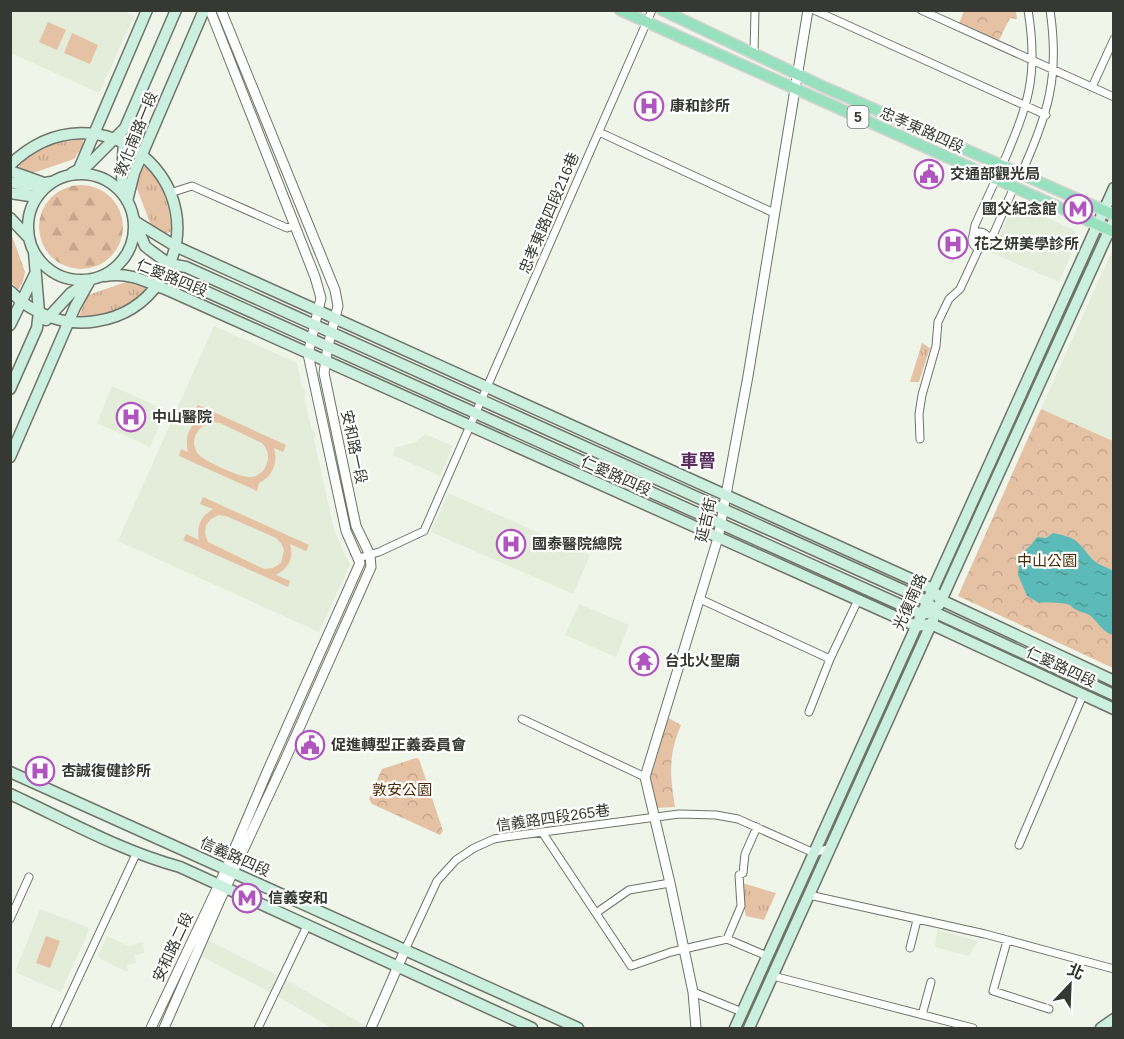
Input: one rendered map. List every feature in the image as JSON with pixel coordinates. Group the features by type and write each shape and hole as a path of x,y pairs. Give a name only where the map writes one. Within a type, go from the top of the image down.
{"main road":[{"path":"79,169 147,10"},
{"name":"敦化南路一段","path":"67,176 88,165 119,140 176,10"},
{"name":"敦化南路一段","path":"127,201 134,173 204,10"},
{"name":"忠孝東路四段","path":"620,10 1097,225 1112,228"},
{"name":"忠孝東路四段","path":"662,10 799,73 824,87 1108,213"},
{"path":"10,165 30,147 44,140 74,133 94,133 119,140 142,154 158,171 170,194 176,219 175,246 170,264 157,286 143,300 118,315 94,322 69,322 44,315 10,291"},
{"name":"敦化南路一段","path":"119,140 122,179 127,201"},
{"path":"10,171 46,186"},
{"path":"10,193 30,196 67,176 81,174 101,178 119,190 127,201 135,221 134,238 127,255 114,269 71,293 44,315 10,389"},
{"path":"10,182 26,186 46,186"},
{"path":"44,315 35,274 34,252 29,238 29,215 46,186"},
{"name":"光復南路","path":"735,1029 1097,225 1108,213 1113,188"},
{"path":"10,218 29,238"},
{"name":"仁愛路四段","path":"135,221 175,246 727,494 932,589 941,600 1113,681"},
{"name":"仁愛路四段","path":"135,221 146,246 170,264 186,267 927,601 936,612 1113,695"},
{"name":"光復南路","path":"749,1029 941,600 1112,228"},
{"path":"34,252 47,268 64,278 96,279"},
{"name":"仁愛路四段","path":"170,264 177,278 921,614"},
{"path":"10,325 35,274"},
{"name":"仁愛路四段","path":"96,279 120,274 157,286 916,626"},
{"path":"10,457 80,296 96,279"},
{"path":"921,614 936,612"},
{"path":"916,626 931,624"},
{"name":"仁愛路四段","path":"931,624 1113,708"},
{"name":"信義路四段","path":"10,772 226,879 307,926 532,1029"},
{"name":"信義路四段","path":"10,794 137,852 180,867 226,879 405,950 578,1029"},
{"path":"1101,1029 1113,1019"}],"street":[{"name":"安和路一段","path":"210,10 315,277 321,298 308,354 346,531 359,558"},
{"name":"安和路一段","path":"221,10 335,290 338,306 327,346 326,387 356,526 370,555"},
{"name":"忠孝東路四段216巷","path":"359,558 424,531 652,10"},
{"path":"754,53 755,10"},
{"name":"延吉街","path":"645,777 721,524 748,376 808,10"},
{"path":"814,10 1046,115"},
{"path":"921,10 1113,97"},
{"path":"1002,166 1026,106 1033,61 1028,10"},
{"path":"1021,174 1046,115 1054,70 1054,34 1050,10"},
{"path":"1092,87 1113,39"},
{"path":"599,132 774,213"},
{"path":"979,248 973,244 975,225 996,179"},
{"path":"170,194 192,186 287,228 294,226"},
{"path":"920,439 922,395 936,346 938,322 949,299 960,289 979,248 984,246 994,233 1014,188"},
{"path":"973,236 983,233 987,237 987,242"},
{"path":"226,879 370,570 370,555"},
{"path":"226,879 360,563 359,558"},
{"path":"699,599 830,659"},
{"path":"809,712 830,659 858,600"},
{"path":"1019,845 1083,694"},
{"path":"522,720 645,777 693,992 696,1029"},
{"name":"信義路四段265巷","path":"405,950 433,887 456,860 494,839 680,814 716,815 738,819 814,853"},
{"path":"727,939 741,906 739,875 743,873 745,854 757,827"},
{"path":"542,832 631,966 682,949 727,939 767,956"},
{"path":"814,853 830,848"},
{"path":"56,1029 137,852"},
{"path":"10,919 28,877"},
{"name":"安和路二段","path":"151,1029 226,879"},
{"name":"安和路二段","path":"164,1029 226,879"},
{"path":"596,913 630,890 670,883"},
{"path":"809,895 1007,941 1113,969"},
{"path":"910,948 917,920"},
{"path":"258,1029 307,926"},
{"path":"1007,941 993,991 1049,1009"},
{"path":"371,1029 405,950"},
{"path":"773,976 974,1029"},
{"path":"922,1015 931,982"},
{"path":"693,992 742,1012"}],"shaded area":[{"path":"122,10 134,16 99,93 11,53 11,11"},
{"path":"1014,203 1074,230 1078,239 1059,282 992,253"},
{"path":"1113,253 1113,441 1041,409 1110,255"},
{"path":"214,326 297,363 302,388 306,390 304,397 312,431 316,433 314,439 334,530 350,565 319,632 118,541"},
{"name":"中山醫院","path":"112,386 166,410 150,447 97,423"},
{"path":"425,434 453,446 440,476 393,455 395,448 416,442"},
{"name":"國泰醫院總院","path":"448,493 590,555 573,594 431,532"},
{"path":"579,604 629,625 616,657 565,635"},
{"path":"40,909 90,928 61,992 15,972"},
{"path":"937,930 978,941 969,956 935,947"},
{"path":"107,936 128,946 143,942 144,953 135,955 136,963 127,965 128,972 100,959 98,954"},
{"path":"208,940 290,982 366,1026 365,1028 332,1028 201,956"}],"green space":[{"path":"964,11 1016,11 1017,19 1010,18 997,44 958,26"},
{"path":"48,22 66,30 57,50 39,42"},
{"path":"72,33 98,45 90,64 64,53"},
{"path":"83,138 83,145 74,159 36,172 25,172 19,167 19,163 45,146"},
{"path":"146,165 157,180 167,204 171,231 165,235 152,228 136,186 140,172"},
{"path":"81,185 97,188 111,197 120,211 123,227 120,243 111,257 97,266 81,269 65,266 51,257 42,243 39,227 42,211 51,197 65,188"},
{"path":"10,230 25,272 18,290 11,282"},
{"path":"126,282 145,288 145,290 131,302 114,311 96,316 79,316 88,295"},
{"path":"922,343 930,348 919,382 910,382"},
{"path":"198,405 286,445 283,452 274,448 275,464 268,477 259,483 257,491 179,456 181,449 188,452 189,431 204,416 195,412","holes":["213,422 220,423 262,443 267,450 268,457 263,471 257,475 245,477 215,465 198,454 194,444 196,434 203,426"]},
{"name":"中山公園","path":"1041,409 1113,441 1113,668 958,596"},
{"path":"203,497 309,545 306,551 290,544 289,562 276,575 290,581 288,587 183,540 186,534 199,540 200,522 213,509 200,504","holes":["219,515 276,538 284,550 281,563 273,568 264,569 208,542 205,534 206,525"]},
{"path":"665,716 681,725 674,746 671,766 675,807 657,808 647,777"},
{"name":"敦安公園","path":"419,759 443,831 440,835 372,804 369,799 382,769"},
{"path":"742,883 776,893 764,920 746,916 742,898"},
{"path":"46,936 60,941 50,968 36,963"}],"water":[{"path":"1053,533 1076,541 1094,561 1113,571 1113,635 1104,630 1090,615 1070,605 1039,603 1027,596 1018,575 1023,552 1037,537 1046,538"}],"place":[{"name":"康和診所","path":"649,106"},
{"name":"交通部觀光局","path":"929,174"},
{"name":"國父紀念館","path":"1078,209"},
{"name":"花之妍美學診所","path":"953,244"},
{"name":"中山醫院","path":"131,417"},
{"name":"國泰醫院總院","path":"511,544"},
{"name":"台北火聖廟","path":"644,661"},
{"name":"促進轉型正義委員會","path":"310,745"},
{"name":"杏誠復健診所","path":"40,771"},
{"name":"信義安和","path":"247,898"}],"district":[{"name":"車罾","path":"698,461"}]}
